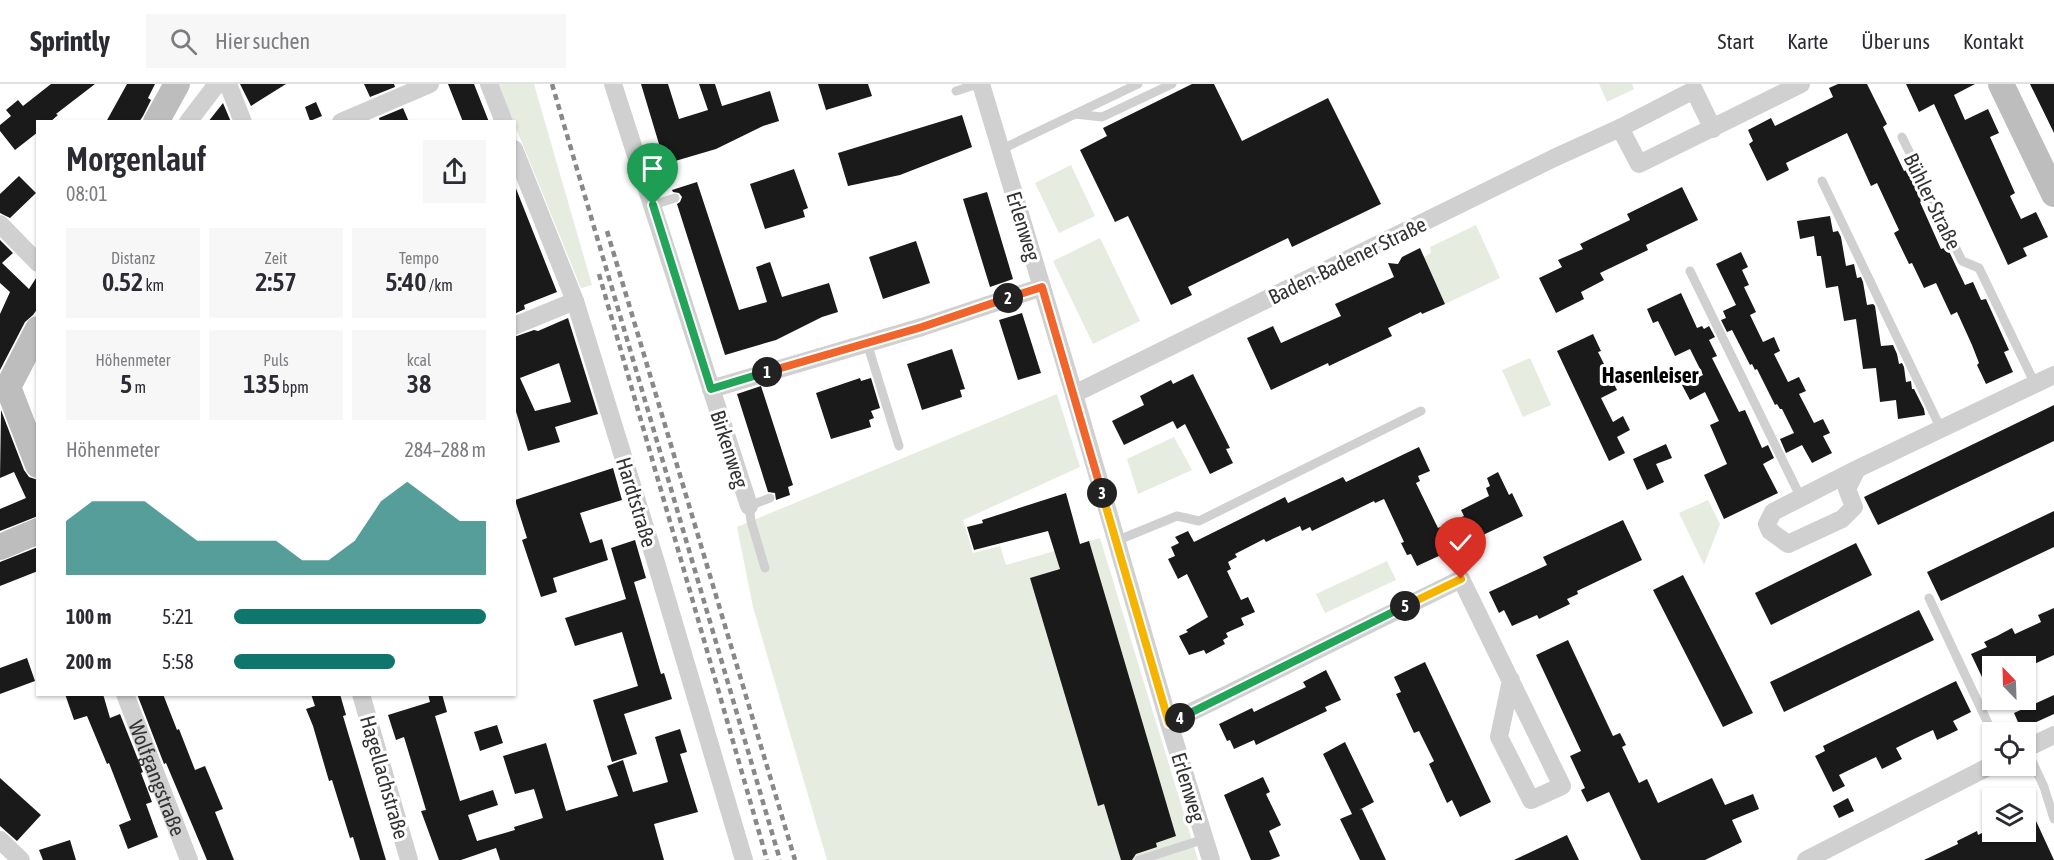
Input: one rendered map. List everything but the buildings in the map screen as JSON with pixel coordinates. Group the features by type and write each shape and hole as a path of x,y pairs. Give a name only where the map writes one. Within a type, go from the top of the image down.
{"street":[{"path":"157,120 177,84"},
{"path":"190,120 217,84"},
{"path":"228,84 242,120"},
{"path":"346,120 430,84"},
{"path":"489,84 503,120"},
{"name":"Birkenweg","path":"613,84 749,506"},
{"name":"Erlenweg","path":"980,84 1211,860"},
{"path":"1620,128 1639,164 1801,84"},
{"path":"2001,84 2050,177"},
{"name":"Baden-Badener Straße","path":"1074,394 1694,90 1713,129"},
{"name":"Hardtstraße","path":"516,160 520,181 575,301 657,566 744,860"},
{"path":"0,224 36,261"},
{"path":"711,389 943,320 1042,287"},
{"path":"516,325 575,301"},
{"path":"36,332 4,387 36,460"},
{"path":"1857,469 1847,489 1854,507 1842,519 1788,544 1770,531 1767,524 1773,512 1857,469 2054,375"},
{"path":"0,547 36,532"},
{"path":"1169,723 1461,579 1511,680 1562,786 1531,800 1499,737 1511,680"},
{"name":"Wolfgangstraße","path":"126,696 189,860"},
{"name":"Hagellachstraße","path":"362,696 409,860"},
{"path":"2036,744 2054,735"},
{"path":"1806,860 1982,770"},
{"path":"0,840 21,860"}],"lane":[{"path":"956,91 980,84"},
{"path":"1000,150 1138,84"},
{"path":"1075,114 1102,117 1172,84"},
{"name":"Bühler Straße","path":"1902,138 1962,261 1979,268 2035,384"},
{"path":"1822,181 1941,429"},
{"path":"653,205 675,198"},
{"path":"1690,271 1801,498"},
{"path":"867,343 899,446"},
{"path":"1116,542 1177,516 1199,521 1420,411"},
{"path":"765,568 751,521 749,506 770,498"},
{"path":"1929,598 1987,722"},
{"path":"2036,771 2054,819"},
{"path":"1139,860 1205,839"}],"shaded area":[{"path":"498,84 534,84 592,285 581,288 516,128 516,120 513,120"},
{"path":"1599,84 1632,84 1634,89 1607,102"},
{"path":"1071,165 1095,216 1059,233 1035,183"},
{"path":"1476,225 1500,278 1445,304 1424,257 1431,253 1430,247"},
{"path":"1100,238 1140,321 1093,344 1053,261"},
{"path":"1530,358 1551,405 1523,417 1502,370"},
{"path":"1057,394 1080,467 963,520 973,553 1000,546 1006,565 1100,538 1198,860 827,860 753,607 737,527"},
{"path":"1174,437 1192,470 1138,494 1127,459"},
{"path":"1708,500 1720,524 1704,565 1679,513"},
{"path":"1387,561 1396,580 1325,613 1316,594"}],"railway":[{"path":"552,84 780,860"},
{"path":"607,231 795,860"},
{"path":"599,274 767,860"}],"district":[{"name":"Hasenleiser","path":"1650,375"}],"route":[{"path":"653,205 711,389 922,327 1042,287 1169,723 1461,579"}]}
